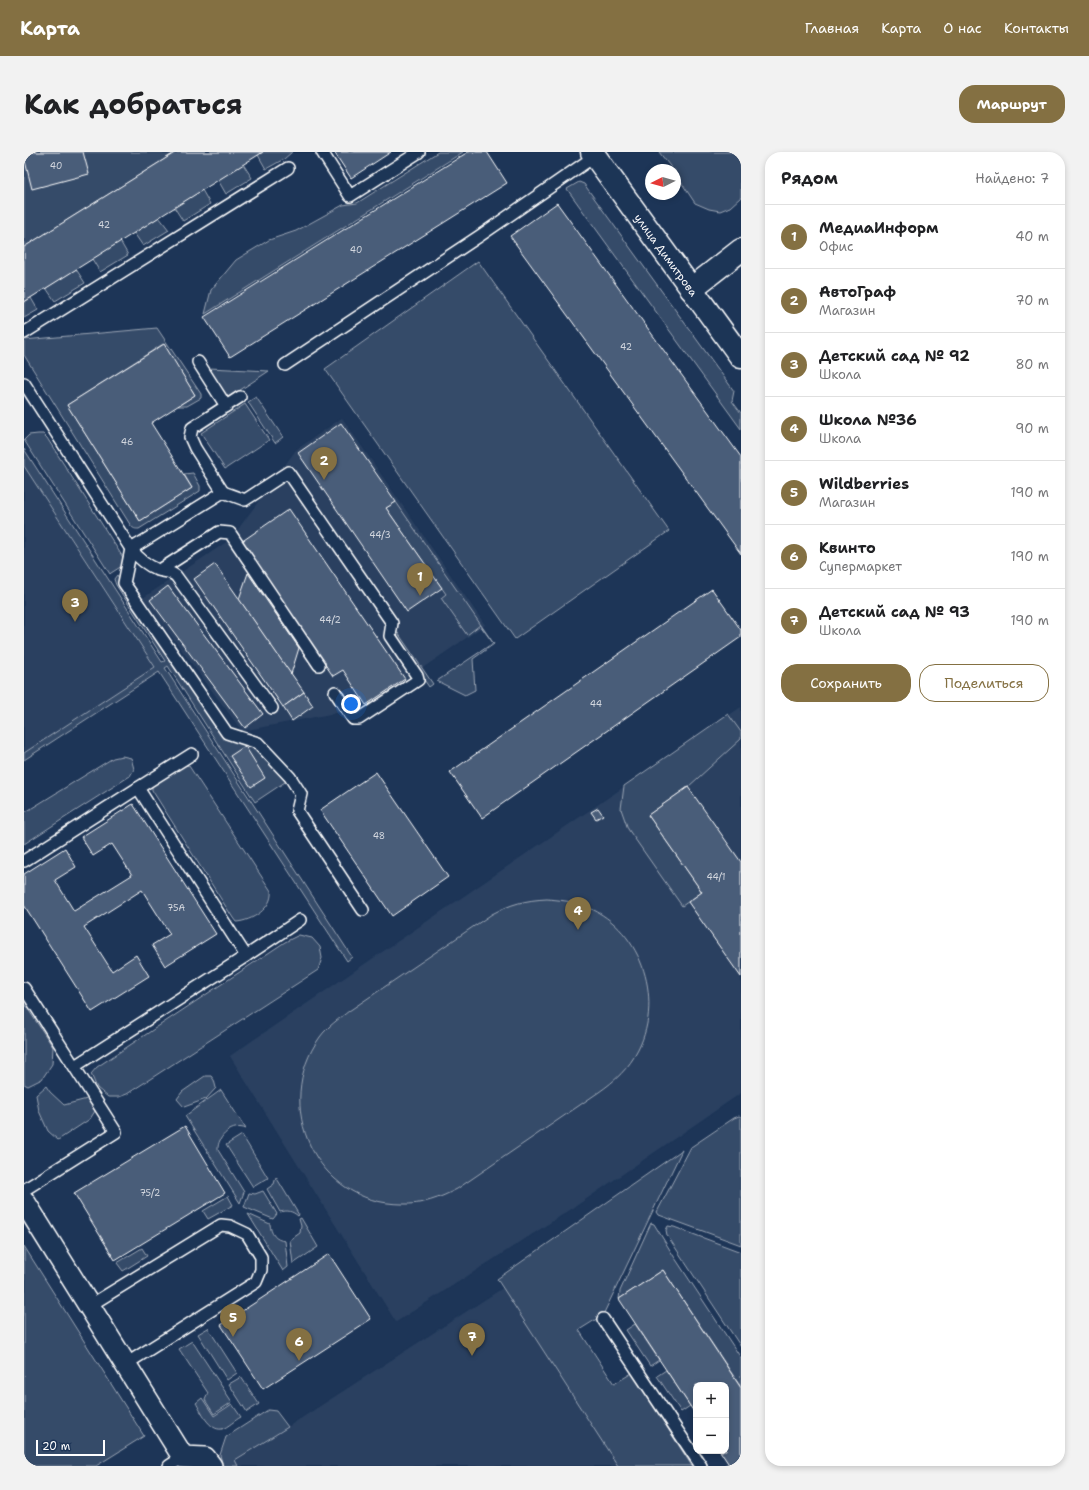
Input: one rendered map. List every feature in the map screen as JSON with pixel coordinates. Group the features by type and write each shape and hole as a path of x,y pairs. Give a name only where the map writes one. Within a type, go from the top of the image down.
{"street":[{"name":"улица Димитрова","path":"593,154 741,357"},
{"path":"691,289 741,250"},
{"path":"24,1201 126,1364 176,1462 205,1458 211,1466"}],"lane":[{"path":"322,152 350,196 419,152"},
{"path":"285,365 481,235 593,154"},
{"path":"24,333 288,168"},
{"path":"198,362 226,406"},
{"path":"24,384 140,561 160,570 170,572 176,576 272,708"},
{"path":"240,397 192,428 190,437 195,448 223,492 244,500 288,472 392,623 390,636 418,676 418,680 359,719 354,719 335,692"},
{"path":"223,492 131,549 124,583 227,733 258,743 290,777 301,794 297,811 364,910"},
{"path":"160,570 218,532 230,533 319,665"},
{"path":"24,861 192,754"},
{"path":"138,788 246,956"},
{"path":"75,1066 300,920"},
{"path":"24,988 116,1132 24,1190"},
{"path":"89,1306 221,1225 230,1226 247,1234 261,1257 261,1270 256,1282 126,1364"},
{"path":"603,1318 701,1466"}],"shaded area":[{"path":"24,152 176,152 24,247"},
{"path":"263,152 292,152 284,159 266,169 258,155"},
{"path":"438,152 463,152 205,314 211,290 236,260 269,240 296,231 343,205 357,203"},
{"path":"659,152 741,152 741,197 730,207 720,211 709,209 695,203 681,182 681,164 668,164"},
{"path":"243,164 252,178 226,194 218,180"},
{"path":"579,182 584,184 734,391 732,401 741,413 741,429 567,189"},
{"path":"202,190 210,204 183,221 174,207"},
{"path":"159,217 169,230 143,246 134,233"},
{"path":"120,241 128,255 100,272 92,259"},
{"path":"478,261 669,531 515,639 325,369"},
{"path":"76,269 85,283 55,301 46,288"},
{"path":"31,298 38,310 24,318 24,302"},
{"path":"157,328 201,394 201,398 187,406 178,406 195,395 163,344 67,405 140,521 192,488 184,474 193,473 200,486 200,491 139,529 136,529 131,526 24,355 24,340"},
{"path":"209,368 269,371 228,398"},
{"path":"256,397 283,437 275,443 248,402"},
{"path":"245,404 269,440 225,469 201,433"},
{"path":"342,418 485,625 366,707 242,731 143,598 231,539 296,450"},
{"path":"43,434 47,438 124,559 122,566 110,574 24,440 29,435"},
{"path":"24,449 162,662 165,661 116,585 114,579 117,575 225,735 257,746 287,779 285,782 255,802 168,666 165,668 352,957 347,961 159,672 24,760 24,753 155,667 24,466"},
{"path":"24,466 155,667 24,753"},
{"path":"396,502 494,644 473,659 475,690 465,695 437,681 493,643 480,625 467,635 441,598 446,594 386,508"},
{"path":"398,633 433,684 429,687 397,640 396,637"},
{"path":"741,707 741,1093 576,1206 396,1322 230,1056"},
{"path":"728,714 741,732 741,739 688,787 648,815 702,892 682,906 628,829 621,809 624,786"},
{"path":"122,756 131,758 134,769 130,776 24,844 24,813 113,758"},
{"path":"184,764 189,766 271,891 269,903 255,916 236,922 152,790 152,784"},
{"path":"547,899 582,905 602,915 619,929 632,946 642,965 647,986 649,1008 646,1029 638,1050 630,1063 616,1079 599,1092 457,1189 444,1195 424,1202 402,1204 372,1200 346,1187 325,1169 310,1146 302,1120 300,1092 306,1064 320,1037 330,1026 349,1011 492,914 518,903"},
{"path":"299,935 312,938 320,947 322,958 318,970 127,1094 119,1097 108,1097 97,1088 91,1074 97,1067 285,942"},
{"path":"24,1003 53,1047 52,1064 42,1079 28,1086 24,1084"},
{"path":"205,1076 211,1076 214,1080 216,1088 206,1099 184,1107 177,1099 182,1092"},
{"path":"46,1086 50,1092 64,1105 87,1099 95,1111 90,1119 58,1140 48,1131 39,1111 36,1095"},
{"path":"221,1090 246,1129 231,1129 223,1136 218,1145 218,1150 244,1192 240,1203 185,1116"},
{"path":"739,1116 741,1117 741,1245 659,1215 657,1212 691,1147"},
{"path":"242,1135 268,1178 253,1187 226,1145"},
{"path":"682,1150 603,1315 579,1330 614,1384 632,1373 692,1466 618,1466 497,1279"},
{"path":"276,1177 299,1215 298,1216 290,1211 280,1212 267,1189 274,1184"},
{"path":"263,1191 277,1214 273,1219 244,1207 249,1193 255,1194"},
{"path":"228,1196 233,1205 208,1219 203,1211"},
{"path":"248,1214 270,1224 271,1231 274,1236 285,1241 288,1267 283,1271"},
{"path":"301,1218 318,1247 293,1264 290,1240 300,1233 301,1226 299,1219"},
{"path":"651,1223 654,1224 741,1358 741,1387 663,1270 619,1299 620,1291"},
{"path":"668,1226 741,1252 741,1347 667,1235 666,1230"},
{"path":"24,1246 144,1436 96,1466 24,1466"},
{"path":"142,1248 147,1256 123,1271 117,1263"},
{"path":"503,1288 618,1466 238,1466 235,1461"},
{"path":"635,1324 659,1360 650,1366 626,1330"},
{"path":"208,1328 237,1373 227,1380 198,1334"},
{"path":"192,1341 232,1402 214,1414 205,1400 208,1393 179,1349"},
{"path":"666,1370 690,1406 681,1412 657,1376"},
{"path":"241,1377 259,1404 247,1412 229,1384"},
{"path":"202,1398 214,1416 232,1404 241,1417 227,1427 217,1429 209,1424 196,1403"},
{"path":"268,1410 276,1411 288,1427 235,1460 238,1466 223,1466 220,1455 226,1437"}],"building":[{"path":"24,152 83,152 89,174 32,189"},
{"path":"176,152 263,152 24,302 24,247"},
{"path":"334,152 391,152 351,178"},
{"path":"468,152 487,152 507,183 230,357 204,317"},
{"path":"557,203 741,457 741,554 510,236"},
{"path":"164,344 195,395 151,423 192,488 140,521 67,405"},
{"path":"341,423 396,502 386,508 442,588 407,612 298,453"},
{"path":"289,509 405,679 366,705 343,670 333,676 241,542"},
{"path":"215,564 304,692 283,707 194,579"},
{"path":"248,573 299,648 291,674 239,599"},
{"path":"168,586 263,714 245,728 150,600"},
{"path":"712,589 741,630 741,637 482,818 450,772"},
{"path":"304,692 313,706 292,721 283,707"},
{"path":"245,746 265,778 251,787 230,756"},
{"path":"376,772 448,877 392,916 320,810"},
{"path":"688,787 741,862 741,977 688,902 702,892 648,815"},
{"path":"133,804 216,934 165,966 152,945 170,934 142,890 84,927 112,971 136,955 149,976 92,1012 24,905 24,874 65,848 76,867 55,880 74,911 132,875 112,844 93,856 81,837"},
{"path":"598,808 603,815 596,819 591,812"},
{"path":"185,1126 225,1193 115,1260 74,1193"},
{"path":"329,1254 371,1319 263,1389 221,1325"},
{"path":"663,1270 741,1388 741,1466 730,1466 722,1454 729,1454 729,1382 693,1382 693,1410 619,1299"}],"place":[{"name":"АвтоГраф","path":"324,480"},
{"name":"МедиаИнформ","path":"420,596"},
{"name":"Детский сад № 92","path":"75,622"},
{"name":"Школа №36","path":"578,930"},
{"name":"Wildberries","path":"233,1337"},
{"name":"Детский сад № 93","path":"472,1356"},
{"name":"Квинто","path":"299,1361"}]}
